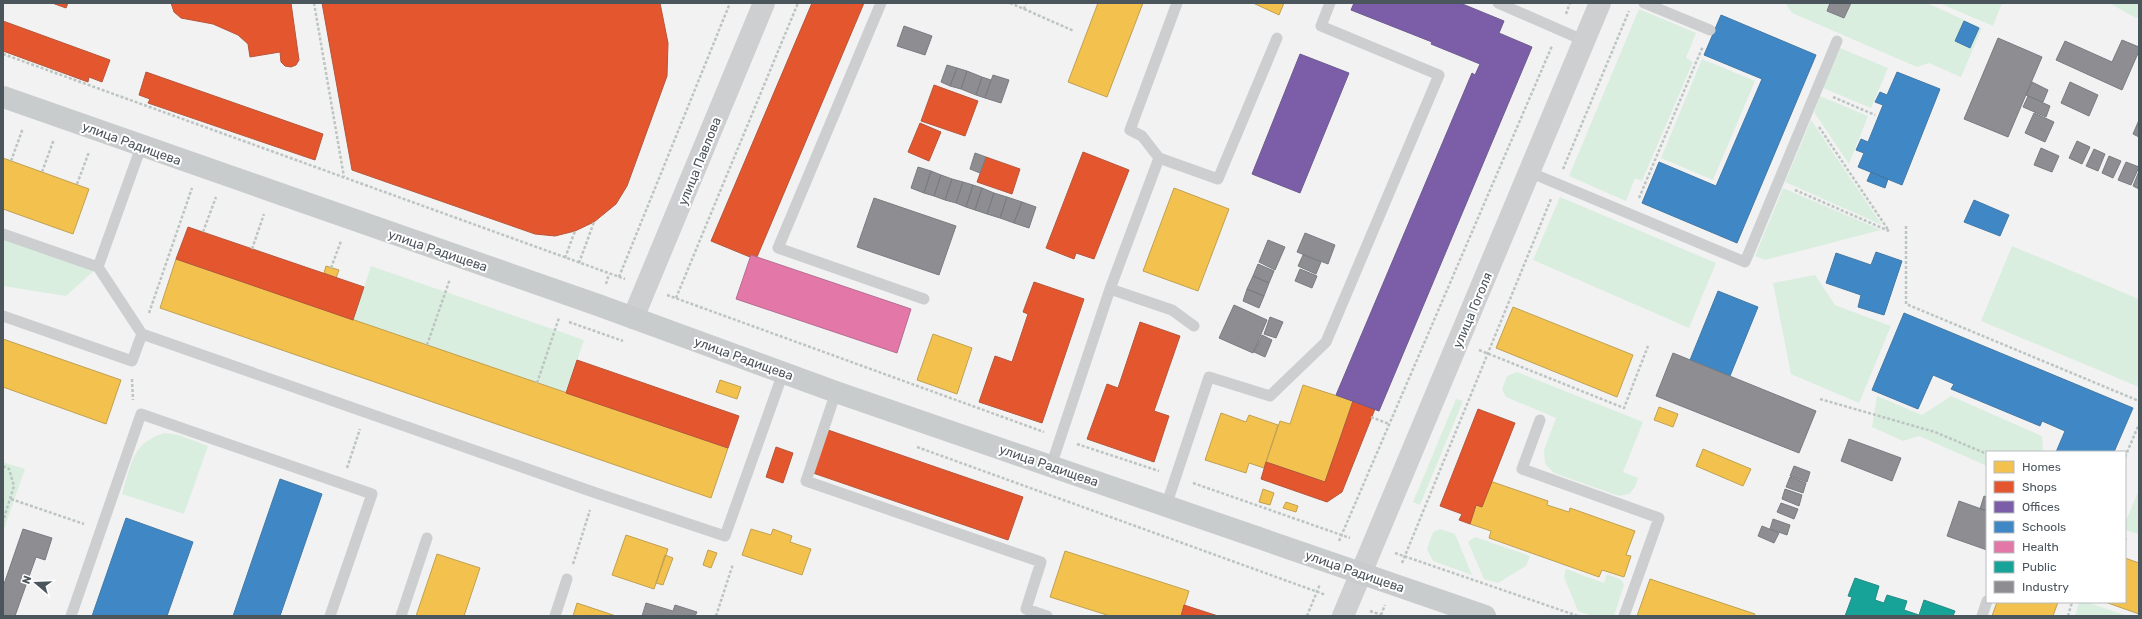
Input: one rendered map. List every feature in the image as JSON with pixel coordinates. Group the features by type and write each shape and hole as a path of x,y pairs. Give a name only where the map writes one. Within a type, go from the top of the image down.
{"main road":[{"name":"улица Радищева","path":"3,97 141,147 633,318 836,392 1485,616"}],"street":[{"name":"улица Павлова","path":"633,318 764,3"},
{"name":"улица Гоголя","path":"1346,610 1360,573 1600,3"}],"lane":[{"path":"880,3 778,248 924,299"},
{"path":"1176,3 1130,130 1142,136 1159,158 1218,179 1277,38"},
{"path":"1166,506 1209,377 1270,396 1326,342 1439,76 1320,26 1330,3"},
{"path":"1498,3 1585,41"},
{"path":"1644,3 1710,30"},
{"path":"1529,172 1745,262 1837,41"},
{"path":"98,267 141,147"},
{"path":"1051,466 1110,289 1159,158"},
{"path":"3,234 98,267 142,334 596,493 725,536 783,373"},
{"path":"1110,289 1172,310 1194,326"},
{"path":"3,316 132,361 142,334"},
{"path":"836,392 806,481 1041,562 1026,609 1047,616"},
{"path":"71,616 141,414 372,494 330,616"},
{"path":"1540,420 1522,469 1659,518 1624,616"},
{"path":"400,616 427,538"},
{"path":"555,616 567,580"},
{"path":"1982,616 1986,603"}],"path":[{"path":"314,3 344,178"},
{"path":"619,277 730,3"},
{"path":"676,298 798,3"},
{"path":"1010,3 1074,31"},
{"path":"1024,9 1026,3"},
{"path":"1307,616 1570,3"},
{"path":"910,444 1317,592 1346,610 1382,616 1393,585 1557,184 1630,10"},
{"path":"1632,215 1710,30"},
{"path":"3,54 1060,438 1578,616"},
{"path":"1816,90 1875,115"},
{"path":"1778,182 1889,231 1808,110"},
{"path":"16,126 29,130"},
{"path":"11,161 23,128"},
{"path":"47,137 61,141"},
{"path":"42,172 54,139"},
{"path":"82,149 96,154"},
{"path":"78,184 89,152"},
{"path":"185,186 198,190"},
{"path":"142,334 192,188"},
{"path":"210,195 222,199"},
{"path":"203,232 216,197"},
{"path":"257,211 270,216"},
{"path":"252,249 264,214"},
{"path":"579,263 594,222"},
{"path":"1906,226 1906,304 2139,401"},
{"path":"565,258 575,232"},
{"path":"334,238 348,243"},
{"path":"331,268 341,241"},
{"path":"442,276 457,282"},
{"path":"427,345 450,279"},
{"path":"552,315 626,342"},
{"path":"537,383 559,318"},
{"path":"1458,343 1624,408 1648,346"},
{"path":"1820,399 1935,432 1986,454"},
{"path":"351,458 366,412"},
{"path":"1371,417 1389,424"},
{"path":"2126,455 2139,424"},
{"path":"3,466 9,469 13,478 14,486 3,521"},
{"path":"576,554 596,493"},
{"path":"11,499 100,529"},
{"path":"716,616 733,564"},
{"path":"2068,616 2072,603"}],"green space":[{"path":"1785,3 1927,3 1982,28 1961,77 1929,63 1917,67 1792,13"},
{"path":"1939,3 2002,3 1993,26"},
{"path":"2109,3 2139,3 2139,17 2136,18"},
{"path":"1639,9 1696,33 1686,58 1693,62 1642,181 1635,178 1626,201 1569,176"},
{"path":"1840,48 1888,68 1871,108 1823,88"},
{"path":"1702,59 1755,81 1713,180 1661,158"},
{"path":"1820,96 1868,116 1849,164 1814,112"},
{"path":"1811,120 1882,225 1785,182"},
{"path":"1783,188 1881,230 1765,260 1755,256"},
{"path":"1560,197 1716,263 1689,328 1533,260"},
{"path":"3,234 98,267 66,296 3,286"},
{"path":"2012,246 2139,299 2139,387 1981,321"},
{"path":"371,266 584,340 566,393 353,320"},
{"path":"1815,275 1835,305 1891,326 1859,403 1791,374 1773,283"},
{"path":"1517,372 1643,422 1623,472 1638,478 1635,487 1629,494 1619,496 1554,473 1545,464 1544,450 1556,418 1506,397 1502,389 1507,376"},
{"path":"1877,396 1922,415 1951,396 2042,436 2043,451 1986,451 1986,466 1919,436 1903,441 1872,427"},
{"path":"1456,399 1463,401 1420,505 1413,502"},
{"path":"165,433 179,435 208,446 184,514 122,494 134,456 146,442"},
{"path":"3,462 25,469 3,532"},
{"path":"2139,490 2139,534 2126,530 2126,521"},
{"path":"1440,529 1455,534 1472,575 1433,561 1427,549 1433,532"},
{"path":"1475,537 1530,556 1526,566 1498,583 1484,579 1468,542"},
{"path":"1566,569 1604,583 1607,574 1622,580 1624,585 1614,616 1592,616 1578,611 1564,577"},
{"path":"2079,603 2089,603 2128,616 2075,616"}],"building: Homes":[{"path":"1098,3 1143,3 1107,97 1068,82"},
{"path":"1253,3 1284,3 1279,15"},
{"path":"3,158 89,189 73,234 3,209"},
{"path":"1174,188 1229,209 1198,291 1143,271"},
{"path":"176,259 728,448 711,498 160,308"},
{"path":"326,266 339,270 336,278 324,273"},
{"path":"1513,307 1633,355 1617,397 1496,348"},
{"path":"933,334 972,348 957,394 917,380"},
{"path":"3,339 121,380 106,424 3,387"},
{"path":"720,380 741,387 737,399 716,392"},
{"path":"1303,385 1353,401 1325,482 1266,462 1280,421 1290,424"},
{"path":"1659,407 1678,414 1673,427 1654,420"},
{"path":"1221,413 1246,422 1249,415 1278,425 1264,468 1249,463 1246,473 1205,460"},
{"path":"1703,449 1751,469 1743,486 1696,466"},
{"path":"1490,481 1548,501 1547,505 1569,512 1570,508 1635,531 1626,555 1631,556 1624,577 1602,570 1599,577 1489,538 1491,531 1470,524 1476,505 1482,507"},
{"path":"1263,489 1274,493 1270,505 1259,502"},
{"path":"1286,502 1298,506 1296,512 1283,508"},
{"path":"751,529 771,535 773,529 792,536 790,542 811,549 802,575 742,555"},
{"path":"626,535 668,549 654,589 612,575"},
{"path":"708,550 717,553 711,568 703,565"},
{"path":"1065,551 1189,591 1181,616 1110,616 1050,597"},
{"path":"437,554 480,568 464,616 416,616"},
{"path":"665,555 673,558 663,585 656,583"},
{"path":"2126,558 2139,563 2139,614 2108,603 2126,603"},
{"path":"1650,579 1755,614 1754,616 1637,616"},
{"path":"577,603 616,616 573,616"},
{"path":"1997,603 2058,603 2053,616 1992,616"}],"building: Shops":[{"path":"52,3 68,3 66,8"},
{"path":"171,3 291,3 299,60 296,65 291,67 285,66 281,62 280,52 250,57 248,44 238,35 213,24 181,18 174,12"},
{"path":"322,3 660,3 668,43 667,76 627,186 616,204 594,222 575,231 555,236 535,234 352,170"},
{"path":"812,3 864,3 757,257 751,255 750,257 711,241"},
{"path":"3,21 110,60 102,82 89,77 88,82 3,51"},
{"path":"146,72 323,134 315,160 148,103 150,99 139,95"},
{"path":"934,85 978,101 965,136 921,121"},
{"path":"920,123 941,132 929,161 908,152"},
{"path":"1083,152 1129,170 1094,259 1076,253 1074,259 1046,248"},
{"path":"986,157 1020,169 1012,194 977,182"},
{"path":"188,227 364,287 353,320 176,259"},
{"path":"1034,282 1084,299 1042,423 979,402 995,356 1012,362 1028,314 1023,312"},
{"path":"1140,322 1180,336 1154,411 1169,416 1154,462 1087,439 1107,384 1118,388"},
{"path":"577,360 739,416 728,448 566,393"},
{"path":"1353,401 1375,409 1342,492 1327,502 1261,479 1266,462 1325,482"},
{"path":"1478,409 1515,423 1482,507 1476,505 1470,524 1459,520 1462,514 1440,506"},
{"path":"828,430 1023,497 1008,540 813,473"},
{"path":"776,447 793,453 783,483 766,477"},
{"path":"1184,605 1218,616 1181,616"}],"building: Offices":[{"path":"1354,3 1460,3 1504,21 1499,33 1532,47 1379,411 1336,395 1472,73 1475,75 1480,64 1431,44 1432,42 1351,10"},
{"path":"1300,54 1349,73 1300,193 1252,174"}],"building: Schools":[{"path":"1721,15 1816,55 1737,243 1642,203 1659,162 1716,186 1762,79 1704,55"},
{"path":"1964,21 1979,28 1970,48 1955,41"},
{"path":"1897,72 1940,89 1902,185 1858,167 1864,153 1856,150 1861,139 1868,142 1883,105 1875,102 1880,92 1887,95"},
{"path":"1871,172 1888,179 1885,188 1867,181"},
{"path":"1974,200 2009,215 2000,236 1964,222"},
{"path":"1876,252 1902,261 1884,315 1858,307 1861,295 1826,283 1836,253 1871,265"},
{"path":"1718,291 1758,307 1730,376 1690,360"},
{"path":"1904,313 2133,408 2114,451 2056,451 2065,431 2042,421 2040,426 1951,389 1954,384 1933,375 1918,409 1872,390"},
{"path":"280,479 322,494 280,616 233,616"},
{"path":"126,518 193,542 167,616 92,616"}],"building: Health":[{"path":"751,255 911,309 897,353 736,299"}],"building: Public":[{"path":"1855,578 1879,586 1875,600 1884,603 1887,595 1907,601 1904,610 1919,615 1924,600 1955,611 1953,616 1845,616 1852,597 1848,596"}],"building: Industry":[{"path":"1830,3 1851,3 1844,18 1827,11"},
{"path":"904,26 932,36 925,55 897,46"},
{"path":"1998,38 2042,57 2008,137 1964,119"},
{"path":"2122,40 2139,47 2139,51 2122,90 2056,60 2065,41 2112,62"},
{"path":"947,65 957,68 950,86 941,82"},
{"path":"957,68 967,71 961,89 950,86"},
{"path":"967,71 982,77 976,95 961,89"},
{"path":"993,75 1009,80 1001,103 985,98"},
{"path":"982,77 991,80 985,98 976,95"},
{"path":"2032,82 2048,90 2043,102 2026,95"},
{"path":"2070,82 2098,95 2089,116 2061,103"},
{"path":"2028,96 2050,106 2046,117 2023,107"},
{"path":"2034,113 2054,122 2045,142 2025,133"},
{"path":"2139,120 2139,137 2133,134"},
{"path":"2077,141 2090,147 2082,164 2069,158"},
{"path":"2041,148 2059,156 2052,172 2034,165"},
{"path":"2094,149 2105,154 2098,171 2086,166"},
{"path":"975,153 986,157 980,173 970,169"},
{"path":"2109,156 2121,161 2113,178 2102,173"},
{"path":"2126,162 2139,167 2131,185 2118,180"},
{"path":"918,167 931,171 924,193 911,188"},
{"path":"931,171 941,175 934,196 924,193"},
{"path":"2139,171 2139,189 2133,186"},
{"path":"941,175 952,179 945,200 934,196"},
{"path":"952,179 963,182 956,203 945,200"},
{"path":"963,182 973,185 966,207 956,203"},
{"path":"973,185 982,188 975,210 966,207"},
{"path":"982,188 994,193 987,214 975,210"},
{"path":"994,193 1007,197 1000,218 987,214"},
{"path":"1007,197 1022,202 1014,223 1000,218"},
{"path":"874,198 956,226 939,275 857,247"},
{"path":"1022,202 1036,207 1029,228 1014,223"},
{"path":"1305,233 1335,245 1328,264 1297,252"},
{"path":"1268,240 1285,247 1275,270 1259,262"},
{"path":"1303,255 1321,262 1316,274 1298,266"},
{"path":"1258,264 1274,271 1269,283 1253,276"},
{"path":"1300,269 1317,276 1312,288 1295,281"},
{"path":"1253,276 1269,283 1264,296 1247,289"},
{"path":"1247,289 1264,296 1259,308 1243,301"},
{"path":"1234,305 1267,320 1253,353 1219,338"},
{"path":"1270,317 1283,322 1276,338 1264,334"},
{"path":"1262,335 1272,340 1265,357 1254,352"},
{"path":"1673,353 1816,411 1799,453 1656,396"},
{"path":"1849,439 1901,458 1892,481 1841,461"},
{"path":"1794,466 1810,472 1807,482 1790,476"},
{"path":"1790,477 1806,483 1803,493 1786,487"},
{"path":"1785,489 1802,495 1799,506 1782,499"},
{"path":"1984,496 1986,497 1986,511 1980,509"},
{"path":"1959,501 1986,511 1986,550 1947,536"},
{"path":"1781,503 1798,509 1794,519 1777,512"},
{"path":"1773,519 1790,525 1787,535 1770,529"},
{"path":"1762,526 1779,533 1774,543 1758,536"},
{"path":"23,529 52,538 45,560 36,557 15,616 3,616 3,587"},
{"path":"646,603 673,611 675,605 697,612 695,616 642,616"}]}
